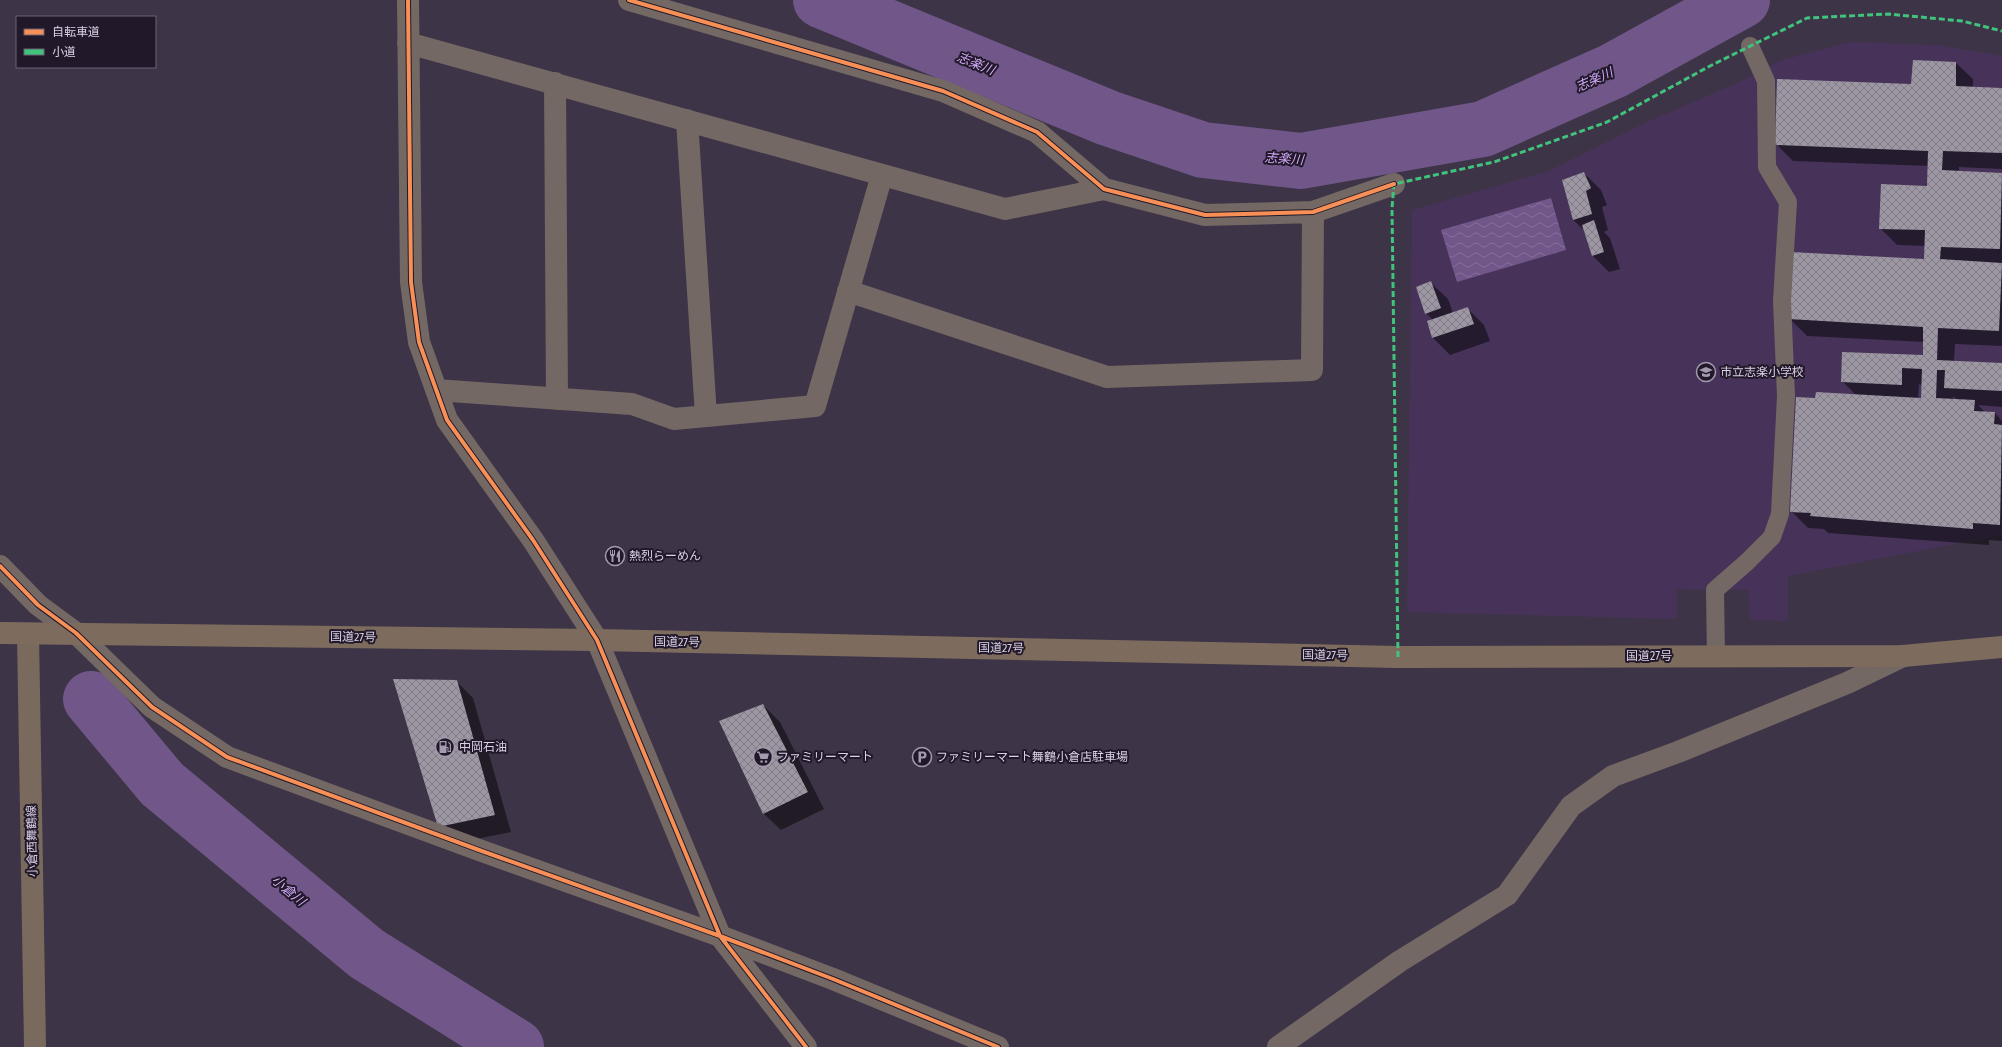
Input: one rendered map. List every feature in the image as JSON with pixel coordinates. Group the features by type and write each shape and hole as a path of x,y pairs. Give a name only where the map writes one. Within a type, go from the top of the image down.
{"highway":[{"name":"国道27号","path":"0,633 597,640 1391,657 1902,656 2002,647"}],"main road":[{"name":"小倉西舞鶴線","path":"28,634 35,1047"}],"street":[{"path":"408,0 411,282 419,342 447,420 533,540 597,640 720,936 806,1047"},
{"path":"629,0 943,91 1036,132 1104,189 1205,215 1313,212 1394,184"},
{"path":"408,43 1005,209 1104,189"},
{"path":"555,83 557,399"},
{"path":"687,120 706,416"},
{"path":"436,390 632,404 674,419 815,406 882,175"},
{"path":"848,291 1107,377 1312,370 1313,212"},
{"path":"0,566 38,605 76,633 152,707 227,757 479,850 720,936 833,979 998,1047"},
{"path":"1278,1047 1400,961 1507,895 1571,806 1613,776 1678,752 1846,683 1902,656"}],"lane":[{"path":"1716,656 1715,590 1747,562 1772,537 1780,514 1786,396 1782,301 1788,202 1767,167 1766,81 1750,46"}],"shaded area":[{"name":"市立志楽小学校","path":"1850,42 1936,45 2002,56 2002,535 1788,576 1788,621 1750,620 1748,590 1677,589 1677,619 1407,612 1412,210 1549,171 1647,122 1737,83 1782,60"}],"water":[{"path":"1551,198 1566,250 1457,282 1441,230"}],"building":[{"path":"1913,60 1956,62 1956,86 2002,88 2002,153 1943,151 1942,170 2002,173 2000,249 1941,247 1940,259 2002,263 1999,331 1938,328 1937,360 2002,363 2002,391 1944,388 1945,370 1937,370 1936,398 1975,400 1974,411 1995,412 1994,424 2002,425 2000,525 1973,523 1973,529 1810,516 1811,513 1790,512 1796,397 1815,398 1816,392 1921,398 1922,369 1902,368 1902,385 1841,382 1842,352 1923,355 1923,327 1789,319 1791,252 1924,259 1925,230 1879,229 1881,184 1927,186 1928,151 1775,145 1777,79 1911,84"},
{"path":"1584,172 1591,188 1586,191 1592,214 1573,220 1562,180"},
{"path":"1594,220 1604,252 1592,256 1582,225"},
{"path":"1431,281 1441,308 1425,314 1416,287"},
{"path":"1468,307 1474,324 1432,338 1427,321"},
{"name":"中岡石油","path":"393,679 457,680 495,815 438,827"},
{"name":"ファミリーマート","path":"763,704 808,792 763,814 719,721"}],"waterway":[{"name":"志楽川","path":"821,0 1108,118 1203,150 1301,161 1483,129 1613,71 1742,0"},
{"name":"小倉川","path":"91,699 162,784 367,954 516,1047"}],"marked path":[{"path":"1398,657 1392,208 1394,184 1494,162 1607,122 1710,66 1807,18 1888,14 1962,21 2002,31"}],"cycle path":[{"path":"408,0 411,282 419,342 447,420 533,540 597,640 720,936 806,1047"},
{"path":"629,0 943,91 1037,132 1104,189 1205,215 1313,212 1394,184"},
{"path":"0,566 38,605 76,633 152,707 227,757 479,850 720,936 833,979 998,1047"}],"place":[{"name":"市立志楽小学校","path":"1706,372"},
{"name":"熱烈らーめん","path":"615,556"},
{"name":"中岡石油","path":"445,747"},
{"name":"ファミリーマート","path":"763,757"},
{"name":"ファミリーマート舞鶴小倉店駐車場","path":"922,757"}]}
